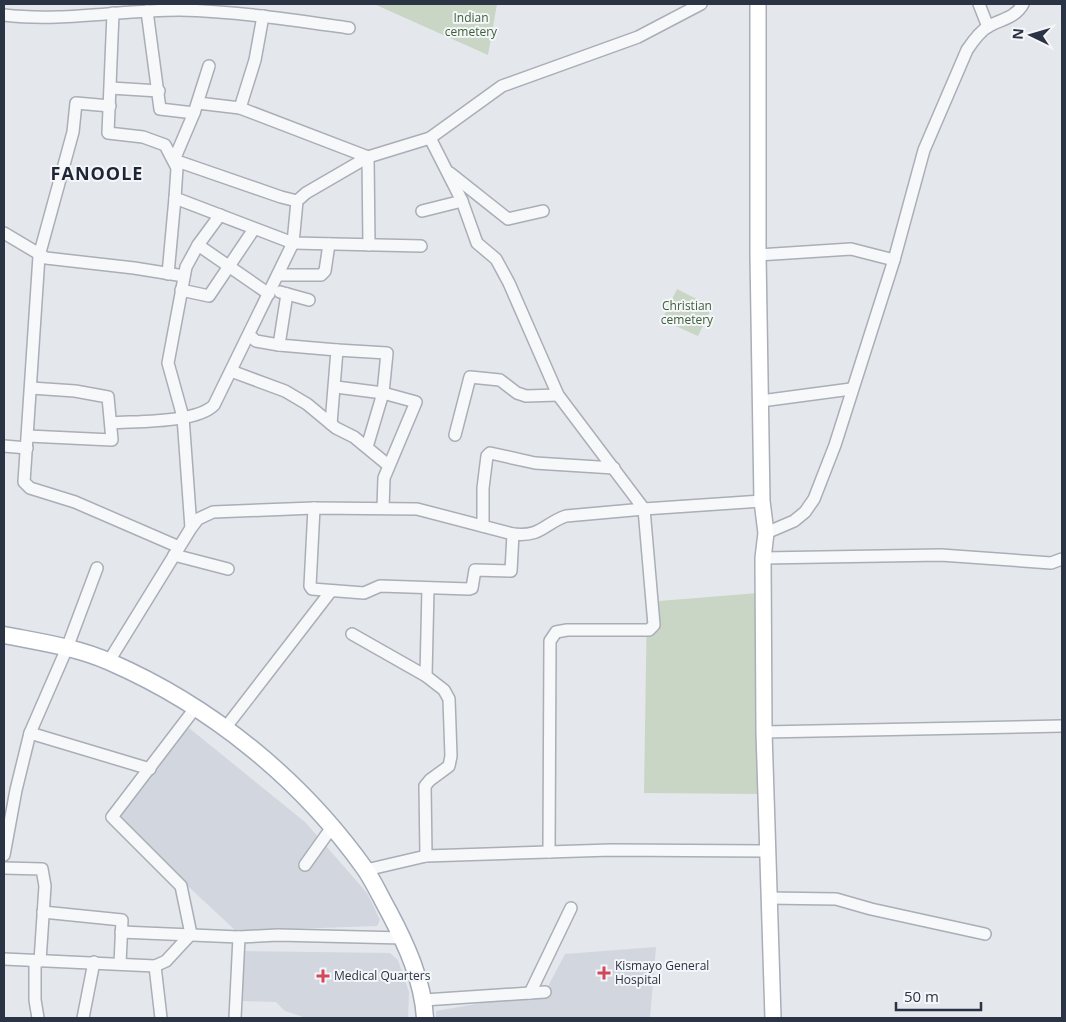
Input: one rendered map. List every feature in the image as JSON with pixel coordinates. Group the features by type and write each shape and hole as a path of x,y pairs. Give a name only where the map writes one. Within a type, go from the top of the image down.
{"main road":[{"path":"4,635 67,648 109,661 196,707 226,727 280,773 332,827 366,870 403,938 424,1000 425,1018"}],"street":[{"path":"111,423 182,417 209,410 231,371 293,243 297,201 306,192 368,157 430,138 502,86 638,37 701,4"},
{"path":"758,4 758,255 762,501 766,533 763,558 764,732 773,1018"},
{"path":"979,4 988,27"},
{"path":"766,533 794,521 805,512 814,499 835,445 851,389 894,260 924,150 967,50 974,39 988,27 1017,13 1023,4"},
{"path":"147,11 160,109 240,108 368,157"},
{"path":"4,15 27,18 147,11 220,12 350,28"},
{"path":"113,14 108,133 159,141 164,145 177,168 168,274"},
{"path":"240,108 255,60 263,16"},
{"path":"174,160 196,108 209,66"},
{"path":"111,88 159,91"},
{"path":"110,106 76,103 70,142 39,256 24,482 30,488 75,502 177,551 228,569"},
{"path":"430,138 462,202 477,243 496,259 509,283 558,395 644,509 654,625 649,630 567,630 556,632 550,641 550,852"},
{"path":"368,157 369,245"},
{"path":"174,160 280,197 297,201"},
{"path":"446,171 508,219 543,211"},
{"path":"175,198 293,243 421,246"},
{"path":"422,211 462,202"},
{"path":"191,528 182,417 168,363 188,262 220,215"},
{"path":"181,290 209,296 254,229"},
{"path":"4,233 39,256 184,276"},
{"path":"278,275 321,275 325,271 329,244"},
{"path":"198,246 229,268 270,292 309,300"},
{"path":"758,255 851,249 894,260"},
{"path":"280,345 287,294"},
{"path":"249,335 256,340 280,345 387,353 382,393 366,447"},
{"path":"331,424 336,387 337,350"},
{"path":"231,371 286,391 315,409 331,424 366,447 388,465"},
{"path":"455,435 470,377 500,380 517,393 526,396 558,395"},
{"path":"336,387 382,393 416,402 388,465 383,482 383,508"},
{"path":"28,436 112,440 108,397 75,391 30,388"},
{"path":"761,401 851,389"},
{"path":"4,446 27,448"},
{"path":"483,526 483,488 488,454 535,463 614,468"},
{"path":"109,661 191,528 204,515 213,512 314,508 383,508 428,511 513,534 532,535 566,516 762,501"},
{"path":"314,508 310,586 312,589 364,593 380,586 395,585 469,589 472,588 476,570 511,571 513,534"},
{"path":"763,558 940,555 1052,563 1062,559"},
{"path":"4,855 16,790 30,733 39,706 67,648 97,568"},
{"path":"426,676 428,588"},
{"path":"226,727 331,591"},
{"path":"352,634 426,676 444,690 449,699 451,756 449,766 425,786 426,856"},
{"path":"191,934 181,886 112,817 113,812 150,769 196,707"},
{"path":"764,732 1062,726"},
{"path":"30,733 150,769"},
{"path":"305,865 332,827"},
{"path":"366,870 426,856 611,850 767,851"},
{"path":"4,868 42,869 45,886 35,1000 38,1018"},
{"path":"768,898 836,899 871,910 985,934"},
{"path":"530,992 571,908"},
{"path":"43,912 122,920 120,964"},
{"path":"121,932 239,937 278,935 403,938"},
{"path":"4,959 155,966 166,961 191,934"},
{"path":"235,1018 239,937"},
{"path":"83,1018 94,962"},
{"path":"155,966 161,1018"},
{"path":"424,1000 545,992"}],"shaded area":[{"path":"189,728 305,822 367,893 380,920 377,926 236,931 115,818"},
{"name":"Kismayo General Hospital","path":"656,947 650,1018 436,1018 436,1011 545,992 565,954"},
{"name":"Medical Quarters","path":"242,951 390,953 398,960 409,992 408,1018 306,1018 285,1011 276,1002 242,1001"}],"green space":[{"name":"Indian cemetery","path":"374,4 497,4 488,55"},
{"name":"Christian cemetery","path":"677,289 712,307 698,336 662,320"},
{"path":"758,593 757,794 644,793 647,602"}],"place":[{"name":"Kismayo General Hospital","path":"604,973"},
{"name":"Medical Quarters","path":"323,976"}],"district":[{"name":"FANOOLE","path":"97,174"}]}
